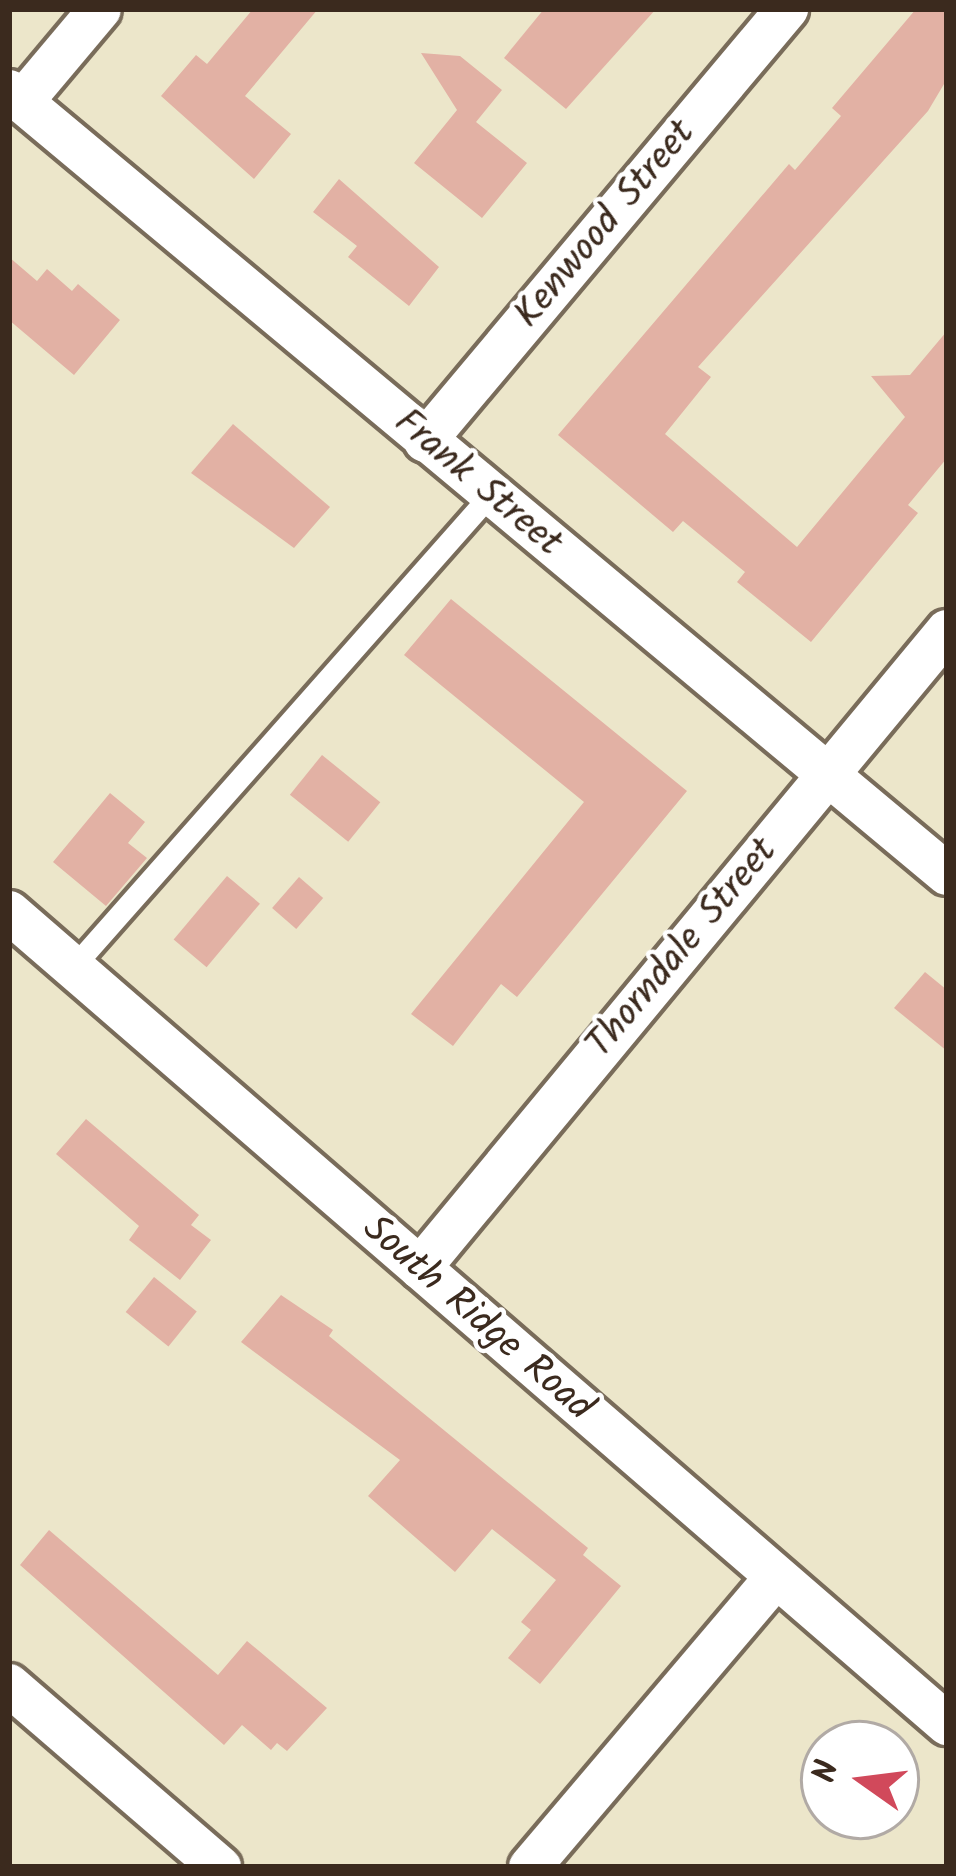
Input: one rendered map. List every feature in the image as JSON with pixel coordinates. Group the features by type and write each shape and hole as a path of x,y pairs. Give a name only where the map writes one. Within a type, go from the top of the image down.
{"street":[{"path":"15,97 100,9"},
{"name":"Kenwood Street","path":"425,441 787,9"},
{"name":"Frank Street","path":"15,97 947,874"},
{"name":"Thorndale Street","path":"420,1268 947,631"},
{"name":"South Ridge Road","path":"9,912 773,1580 947,1724"},
{"path":"530,1867 773,1580"},
{"path":"9,1685 220,1867"}],"lane":[{"path":"73,967 490,495"}],"building":[{"path":"253,9 318,9 245,96 291,134 254,179 161,96 196,55 207,64"},
{"path":"544,9 656,9 566,109 504,58"},
{"path":"916,9 947,9 947,79 928,111 698,367 711,377 665,434 797,547 905,417 871,376 910,375 947,331 947,458 908,505 918,513 811,642 737,582 745,572 683,521 673,532 558,435 789,164 795,170 841,116 832,108"},
{"path":"421,53 460,56 502,90 476,122 527,163 482,218 414,163 457,110"},
{"path":"339,179 439,267 409,306 348,257 357,246 313,212"},
{"path":"9,257 37,281 47,269 72,291 78,284 120,320 74,375 9,320"},
{"path":"233,424 330,507 294,548 191,473"},
{"path":"451,599 687,791 517,997 501,984 453,1046 411,1014 584,802 404,655"},
{"path":"322,755 380,802 348,842 290,795"},
{"path":"110,793 145,822 128,843 147,858 106,906 53,862"},
{"path":"227,876 260,904 207,967 174,940"},
{"path":"299,877 323,898 296,929 272,908"},
{"path":"925,972 947,990 947,1051 894,1008"},
{"path":"86,1119 199,1215 191,1225 211,1240 180,1280 129,1240 139,1226 56,1154"},
{"path":"154,1277 197,1312 168,1347 126,1312"},
{"path":"281,1295 333,1330 329,1336 588,1548 583,1555 621,1586 540,1684 508,1658 531,1630 521,1622 556,1580 492,1529 455,1572 368,1496 400,1460 241,1342"},
{"path":"49,1530 218,1675 247,1641 327,1708 287,1751 277,1743 271,1750 242,1725 224,1745 20,1565"}]}
